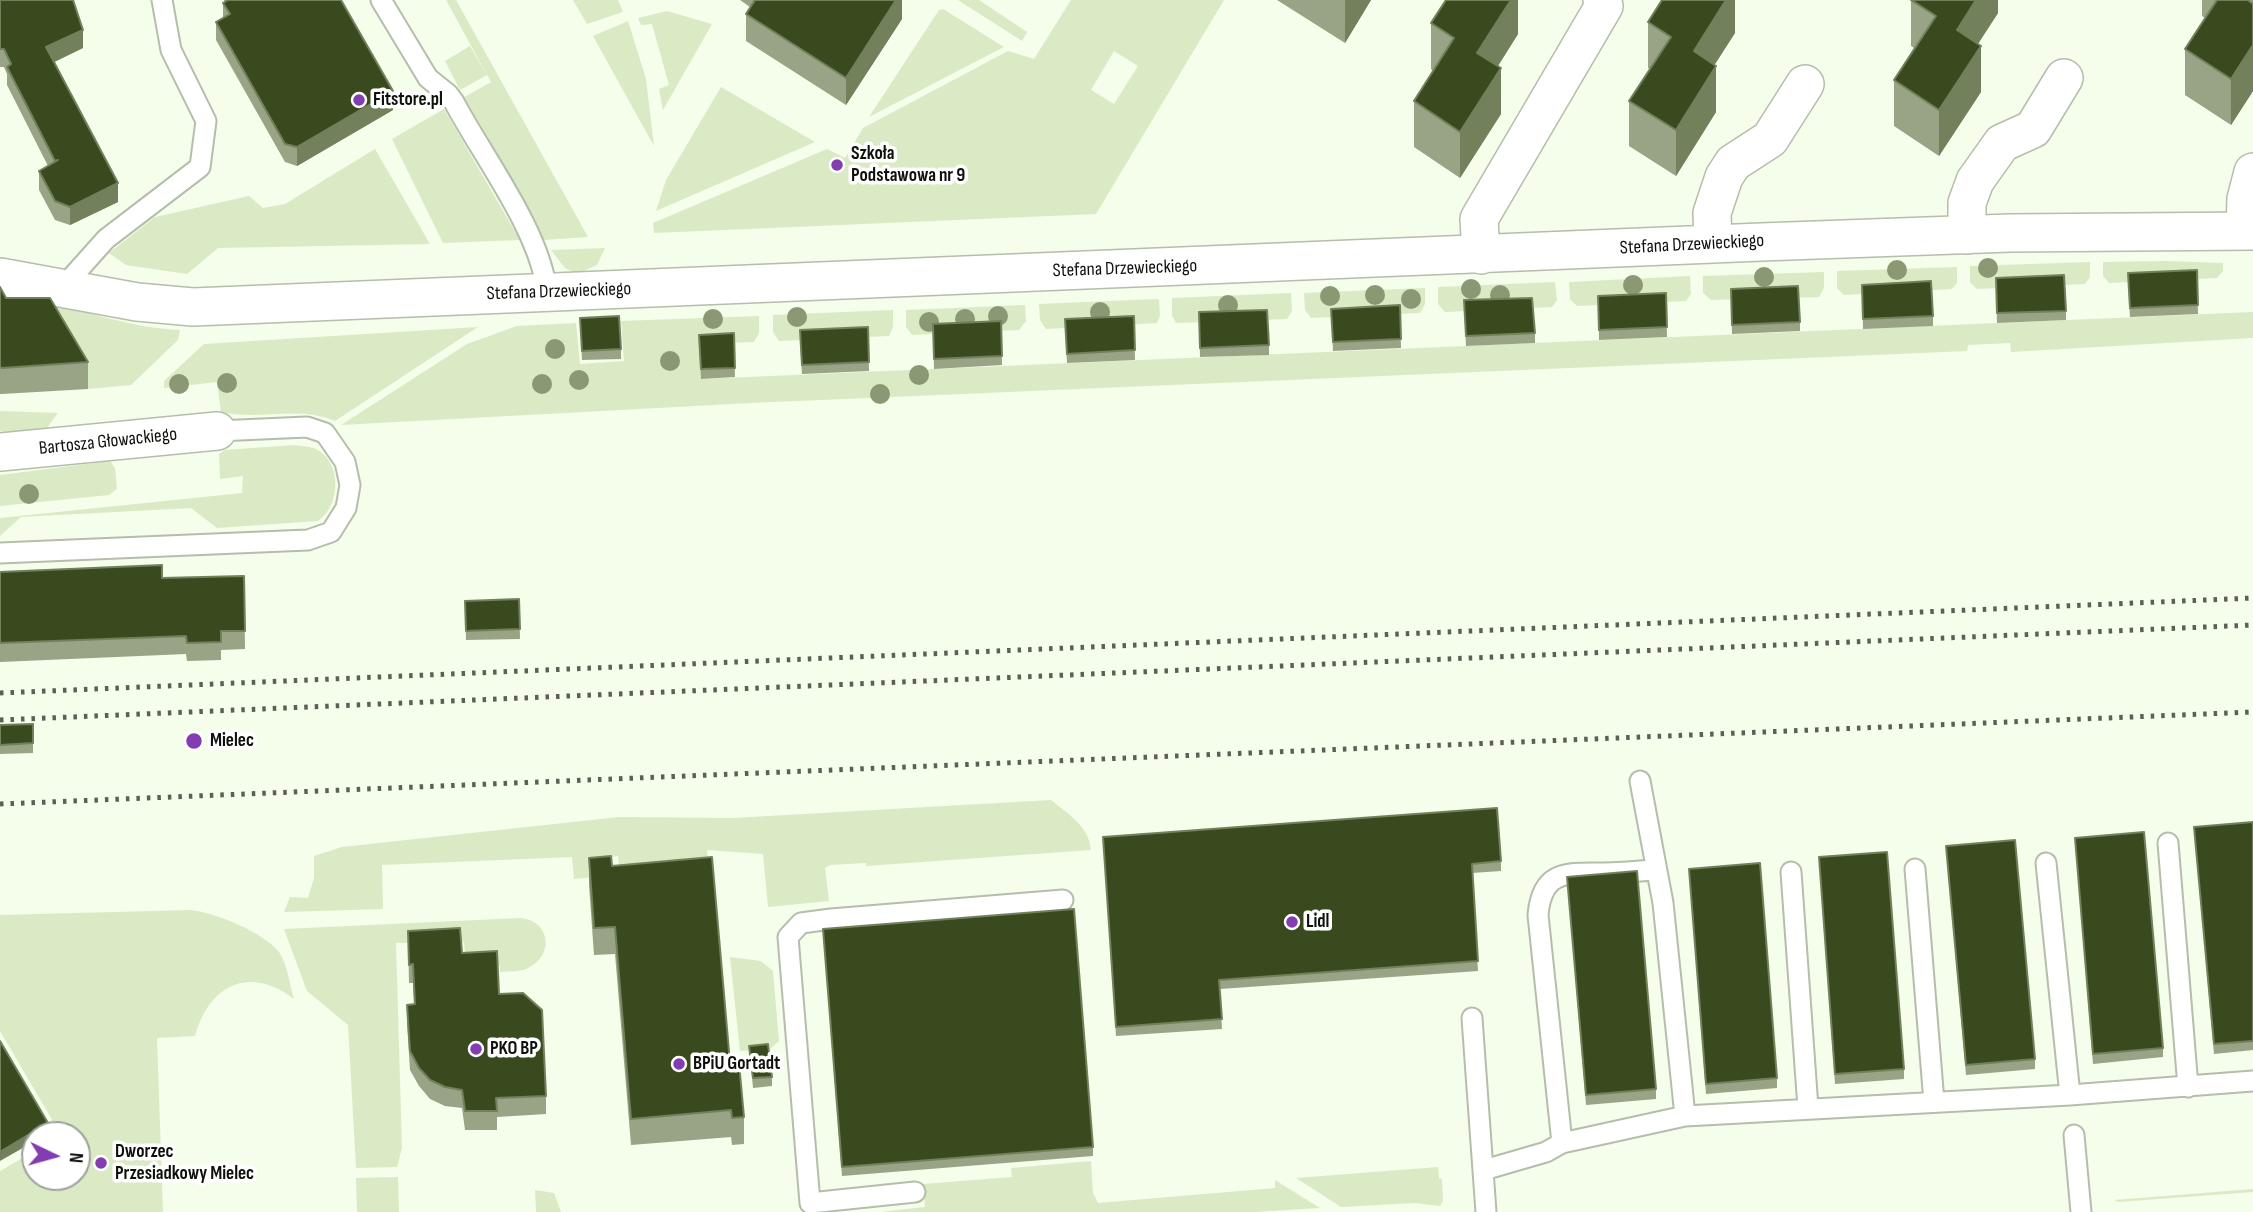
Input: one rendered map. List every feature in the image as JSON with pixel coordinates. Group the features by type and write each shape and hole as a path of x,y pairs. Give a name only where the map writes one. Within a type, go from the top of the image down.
{"street":[{"path":"1481,254 1479,219 1604,6 1602,0"},
{"path":"1967,235 1967,203 1975,181 2002,143 2033,129 2064,78"},
{"path":"1713,244 1712,213 1724,177 1733,163 1770,139 1805,85"},
{"path":"2249,231 2246,199 2253,172"},
{"name":"Stefana Drzewieckiego","path":"0,277 64,286 137,302 192,307 1713,244 1967,235 2249,231"},
{"name":"Bartosza Głowackiego","path":"0,452 217,431"}],"lane":[{"path":"64,286 106,239 200,167 206,121 171,50 162,0"},
{"path":"381,0 428,78 454,102 528,234 545,275 547,293"},
{"path":"0,553 308,540 331,532 346,508 350,485 345,462 325,433 307,427 217,431"},
{"path":"1640,781 1663,903 1685,1116"},
{"path":"2168,843 2188,1087"},
{"path":"2046,863 2070,1095"},
{"path":"1915,869 1934,1102"},
{"path":"1562,1143 1538,915 1539,900 1544,888 1557,876 1655,870"},
{"path":"1791,872 1808,1108"},
{"path":"915,1192 810,1203 788,937 801,923 1063,900"},
{"path":"1472,1018 1486,1212"},
{"path":"1484,1170 1546,1152 1562,1143 1685,1116 2070,1095 2253,1081"},
{"path":"2074,1135 2081,1212"}],"green space":[{"path":"446,0 456,0 588,237 543,240 461,99 491,82"},
{"path":"573,0 618,0 623,12 587,24"},
{"path":"958,0 979,0 1027,32 1022,41"},
{"path":"1071,0 1224,0 1096,214 654,233 653,223 827,149 845,158 863,128 1008,51 1034,59","holes":["1114,51 1138,66 1114,104 1091,90"]},
{"path":"943,9 1004,47 869,117 939,10"},
{"path":"667,11 712,24 663,110 659,89 669,85 652,24 641,25 638,18"},
{"path":"628,21 646,79 654,146 593,36"},
{"path":"470,46 487,75 460,90 445,61"},
{"path":"721,87 815,142 656,211 666,180"},
{"path":"444,109 520,240 443,243 392,139"},
{"path":"375,149 430,244 218,248 187,274 126,265 109,253 155,217 249,196 263,208 285,204"},
{"path":"605,248 597,265 577,274 565,268 551,250"},
{"path":"2090,262 2090,277 2085,284 1977,289 1970,282 1970,266"},
{"path":"2103,262 2223,263 2223,271 2217,278 2109,283 2103,276"},
{"path":"1957,267 1957,283 1952,289 1844,295 1837,288 1837,271"},
{"path":"1824,272 1824,288 1819,297 1711,300 1703,293 1703,276"},
{"path":"1690,276 1691,294 1686,301 1577,306 1570,299 1569,282"},
{"path":"1555,282 1557,300 1552,307 1445,312 1438,304 1438,287"},
{"path":"1425,288 1425,304 1420,313 1311,318 1305,310 1304,293"},
{"path":"1291,293 1292,311 1287,319 1176,323 1172,316 1172,298"},
{"path":"0,297 46,303 134,324 180,330 178,340 131,385 88,389 50,325"},
{"path":"1159,299 1160,316 1157,323 1046,329 1040,320 1039,304"},
{"path":"1025,305 1026,321 1019,330 912,335 906,327 906,310"},
{"path":"893,310 893,327 889,336 779,341 773,332 773,315"},
{"path":"2253,312 2253,338 2011,352 2010,343 1968,345 1967,351 751,403 341,425 467,344 517,326 576,323 580,364 624,361 621,321 759,316 759,333 754,342 699,344 701,379"},
{"path":"478,327 335,421 307,414 250,415 221,412 217,382 164,388 164,381 204,344"},
{"path":"0,411 58,413 46,429 4,432 0,431"},
{"path":"294,445 316,449 325,455 331,464 334,495 331,505 318,521 217,528 191,508 21,517 0,536 0,518 242,493 243,476 220,479 219,454 225,450"},
{"path":"110,461 115,468 117,489 109,495 0,506 0,475"},
{"path":"1051,800 1082,827 1091,850 866,866 866,863 830,865 825,868 829,901 768,907 763,854 707,850 709,875 620,878 618,856 612,857 614,875 574,879 572,857 382,865 383,909 284,912 290,897 308,898 314,878 314,856 342,847 619,817 733,818"},
{"path":"191,910 238,925 262,937 279,952 294,999 262,983 233,985 221,992 210,1004 201,1018 195,1036 157,1038 163,1212 0,1212 0,1171 21,1159 21,1191 91,1191 91,1121 53,1121 0,1031 0,915"},
{"path":"521,918 538,925 546,939 542,955 537,962 522,970 500,972 500,966 466,968 464,942 396,943 402,1148 397,1167 356,1168 348,1025 307,991 284,929"},
{"path":"730,957 761,961 773,971 779,1041 770,1049 740,1051"},
{"path":"1091,1161 1093,1193 1098,1203 1275,1188 1275,1180 1320,1208 1255,1212 880,1212 925,1207 923,1184 1012,1177 1011,1168"},
{"path":"1438,1167 1439,1178 1442,1179 1443,1201 1440,1206 1415,1203 1341,1207 1296,1178"},
{"path":"398,1177 399,1212 357,1212 356,1178"},
{"path":"2253,1189 2253,1192 2118,1202 2114,1200"},
{"path":"535,1190 554,1193 561,1212 536,1212"}],"building":[{"path":"0,0 73,0 83,30 46,47 118,183 70,207 55,201 39,171 58,160 55,161 7,67 11,64 4,49 0,49"},
{"path":"228,0 341,0 393,91 297,147 285,144 216,22 230,14 223,3"},
{"path":"755,0 896,0 846,78 746,14"},
{"path":"1446,0 1511,0 1477,53 1501,68 1460,132 1414,101 1454,38 1431,23"},
{"path":"1662,0 1726,0 1694,51 1716,66 1676,130 1629,101 1671,37 1648,22"},
{"path":"1911,0 1976,0 1957,30 1981,46 1939,110 1894,80 1936,16"},
{"path":"2217,0 2248,0 2253,4 2253,45 2231,79 2185,49"},
{"path":"2197,270 2198,305 2130,308 2128,273"},
{"path":"2064,275 2066,311 1997,313 1996,278"},
{"path":"1931,281 1933,316 1863,319 1862,285"},
{"path":"1798,286 1800,322 1732,325 1731,289"},
{"path":"0,287 6,298 50,298 88,362 0,367"},
{"path":"1666,293 1667,327 1599,330 1598,296"},
{"path":"1532,298 1535,333 1466,336 1464,300"},
{"path":"1400,305 1401,339 1333,342 1331,309"},
{"path":"1267,310 1269,345 1200,348 1199,312"},
{"path":"619,316 621,349 582,351 580,318"},
{"path":"1134,316 1135,350 1067,354 1065,319"},
{"path":"1001,321 1002,356 934,359 933,324"},
{"path":"868,327 869,362 802,365 800,330"},
{"path":"734,333 735,368 701,369 699,335"},
{"path":"162,565 162,578 244,576 245,631 221,631 221,642 187,643 186,636 0,643 0,572"},
{"path":"519,599 520,629 466,631 465,601"},
{"path":"33,724 33,743 0,745 0,725"},
{"name":"Lidl","path":"1497,808 1501,861 1472,864 1478,961 1219,980 1222,1019 1116,1027 1103,837"},
{"path":"2253,822 2253,1041 2214,1044 2194,827"},
{"path":"2144,832 2163,1048 2093,1054 2075,838"},
{"path":"2015,840 2035,1059 1966,1065 1946,846"},
{"path":"1887,852 1904,1069 1835,1074 1819,857"},
{"path":"611,856 612,866 712,857 730,1063 739,1063 744,1117 732,1118 731,1110 631,1119 615,927 594,928 589,858"},
{"path":"1760,863 1777,1078 1706,1084 1689,869"},
{"path":"1637,871 1656,1089 1586,1095 1567,877"},
{"path":"1074,909 1093,1147 842,1167 823,929"},
{"name":"PKO BP","path":"460,928 462,953 497,951 499,994 523,993 542,1010 546,1096 496,1098 497,1111 465,1111 462,1090 445,1087 430,1080 419,1068 410,1051 407,1005 415,1004 413,964 409,965 408,931"},
{"path":"0,1041 47,1121 21,1121 21,1139 0,1152"},
{"path":"768,1044 772,1077 753,1078 749,1046"}],"railway":[{"path":"0,693 2253,598"},
{"path":"0,720 2253,625"},
{"path":"0,804 2253,712"}],"place":[{"name":"Fitstore.pl","path":"359,100"},
{"name":"Szkoła Podstawowa nr 9","path":"837,165"},
{"name":"Mielec","path":"194,741"},
{"name":"Lidl","path":"1292,922"},
{"name":"PKO BP","path":"476,1049"},
{"name":"BPiU Gortadt","path":"679,1064"},
{"name":"Dworzec Przesiadkowy Mielec","path":"101,1163"}]}
